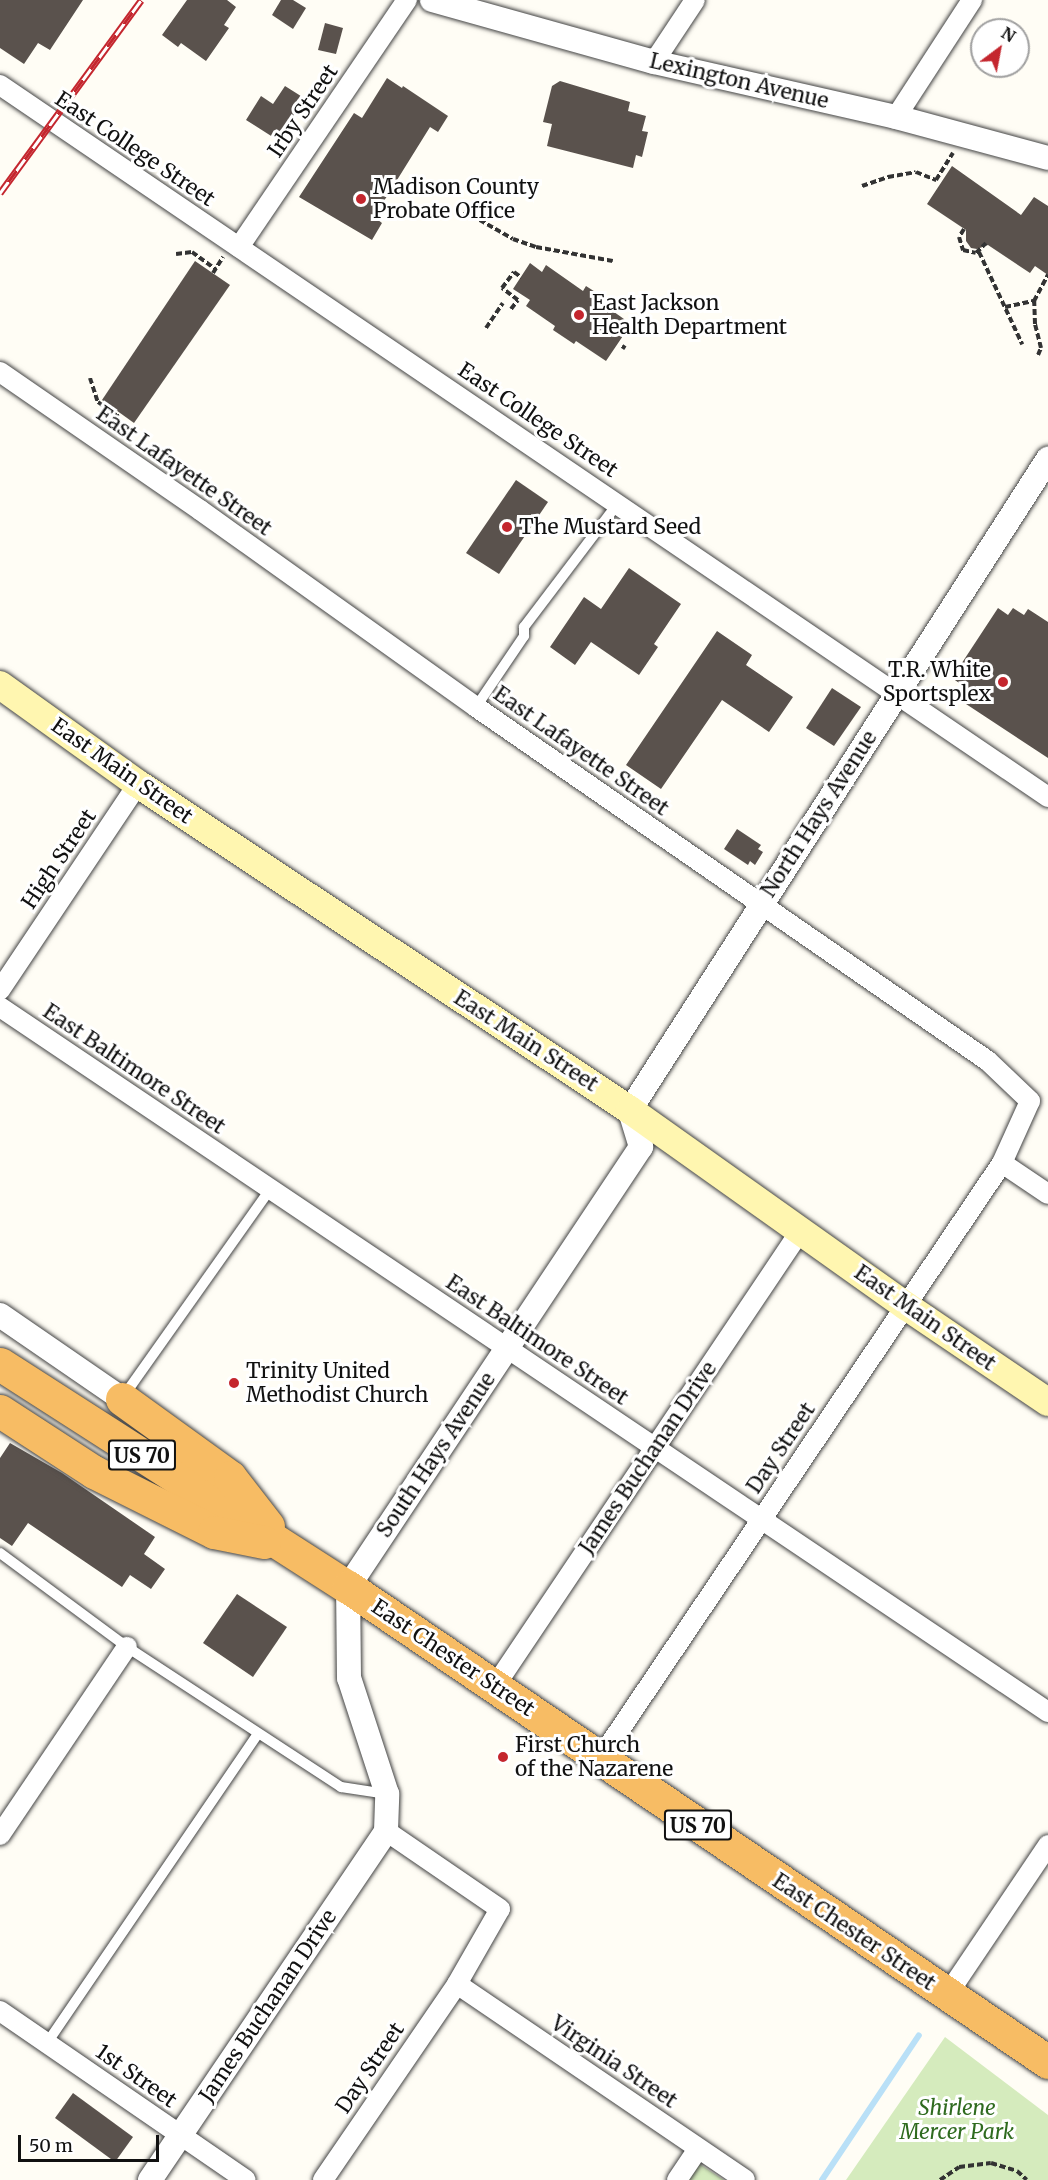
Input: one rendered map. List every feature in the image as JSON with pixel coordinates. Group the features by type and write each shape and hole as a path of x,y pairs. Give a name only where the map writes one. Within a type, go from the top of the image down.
{"highway":[{"name":"East Chester Street","path":"0,1364 348,1587 1048,2062"},
{"path":"122,1399 230,1476 284,1546"},
{"path":"0,1411 94,1472 214,1532 284,1546"}],"main road":[{"name":"East Main Street","path":"0,685 138,784 630,1110 906,1306 1048,1402"}],"street":[{"name":"Irby Street","path":"231,252 406,0"},
{"name":"Lexington Avenue","path":"432,0 654,62 896,117 1048,158"},
{"path":"654,62 695,0"},
{"path":"896,117 972,0"},
{"name":"East College Street","path":"0,85 231,252 618,504 1048,798"},
{"name":"East Lafayette Street","path":"0,372 476,707 988,1061 1030,1101 1002,1163"},
{"name":"North Hays Avenue","path":"630,1110 1048,459"},
{"name":"High Street","path":"0,990 138,784"},
{"name":"East Baltimore Street","path":"0,1007 1048,1713"},
{"name":"South Hays Avenue","path":"348,1587 640,1147 630,1110"},
{"path":"1002,1163 1048,1194"},
{"name":"Day Street","path":"600,1759 1002,1163"},
{"name":"James Buchanan Drive","path":"495,1686 801,1230"},
{"path":"0,1315 122,1399"},
{"path":"348,1587 349,1678 387,1794 386,1831"},
{"path":"0,1835 127,1647"},
{"name":"Day Street","path":"323,2180 457,1984 500,1909 386,1831"},
{"name":"James Buchanan Drive","path":"150,2180 386,1831"},
{"path":"947,1995 1048,1845"},
{"name":"Virginia Street","path":"457,1984 745,2180"},
{"name":"1st Street","path":"0,2011 246,2180"},
{"path":"677,2180 698,2149"}],"lane":[{"path":"476,707 524,636 524,627 618,504"},
{"path":"122,1399 270,1189"},
{"path":"0,1553 127,1647 342,1787 387,1794"},
{"path":"46,2043 258,1734"}],"path":[{"path":"936,180 957,149"},
{"path":"862,186 888,177 916,172 941,183"},
{"path":"465,211 521,242 613,261"},
{"path":"964,229 959,237 961,246 967,252 979,252"},
{"path":"979,252 986,243"},
{"path":"176,254 192,252 214,271 231,252"},
{"path":"979,252 1022,344"},
{"path":"511,309 518,300 502,288 514,272 521,277"},
{"path":"1038,355 1041,348 1035,324 1034,301 1048,275"},
{"path":"1005,307 1034,301"},
{"path":"486,328 503,303"},
{"path":"90,378 98,402 117,414 107,429"},
{"path":"940,2180 959,2167 991,2163 1017,2171 1027,2180"}],"green space":[{"name":"Shirlene Mercer Park","path":"945,2037 1048,2115 1048,2180 846,2180"},
{"path":"698,2163 724,2180 686,2180"}],"building":[{"path":"0,0 83,0 50,50 38,43 24,64 0,48"},
{"path":"187,0 227,0 236,7 224,25 229,28 206,61 181,43 178,47 162,35"},
{"path":"281,0 293,0 306,8 293,29 272,15"},
{"path":"325,23 343,28 336,54 318,50"},
{"path":"387,78 448,116 438,132 430,127 374,217 382,223 372,240 299,197 354,113 362,118"},
{"path":"560,81 630,102 628,111 646,116 642,131 648,132 642,157 636,155 633,168 547,146 552,124 543,122 552,86"},
{"path":"285,86 304,98 279,141 246,120 261,96 273,104"},
{"path":"952,166 1021,215 1034,197 1048,206 1048,275 1035,266 1030,273 988,245 977,249 971,248 966,241 966,230 927,204"},
{"path":"195,261 230,285 134,423 102,400"},
{"name":"East Jackson Health Department","path":"530,263 542,272 546,265 583,291 586,286 603,297 600,302 631,324 606,361 576,341 574,344 553,330 555,326 526,306 530,300 513,289"},
{"name":"The Mustard Seed","path":"516,480 548,502 499,574 466,553"},
{"path":"629,568 681,604 654,644 658,647 639,675 591,642 575,665 550,647 584,597 601,609"},
{"name":"T.R. White Sportsplex","path":"998,608 1008,615 1013,608 1024,615 1028,609 1048,622 1048,758 966,704 969,700 958,692 962,685 952,678"},
{"path":"717,631 752,655 746,665 793,697 769,732 722,700 661,789 626,765"},
{"path":"832,688 861,707 834,746 806,728"},
{"path":"737,829 761,845 758,849 763,852 755,865 750,861 748,865 724,849"},
{"path":"10,1443 62,1473 155,1537 144,1554 165,1569 151,1589 130,1575 122,1587 28,1523 12,1546 0,1538 0,1458"},
{"path":"237,1594 287,1627 253,1677 203,1643"},
{"path":"73,2093 133,2137 115,2162 55,2118"}],"waterway":[{"path":"822,2180 919,2035"}],"railway":[{"path":"0,193 141,0"}],"place":[{"name":"Madison County Probate Office","path":"361,199"},
{"name":"East Jackson Health Department","path":"579,315"},
{"name":"The Mustard Seed","path":"507,527"},
{"name":"T.R. White Sportsplex","path":"1003,682"},
{"name":"Trinity United Methodist Church","path":"234,1383"},
{"name":"First Church of the Nazarene","path":"503,1757"}]}
